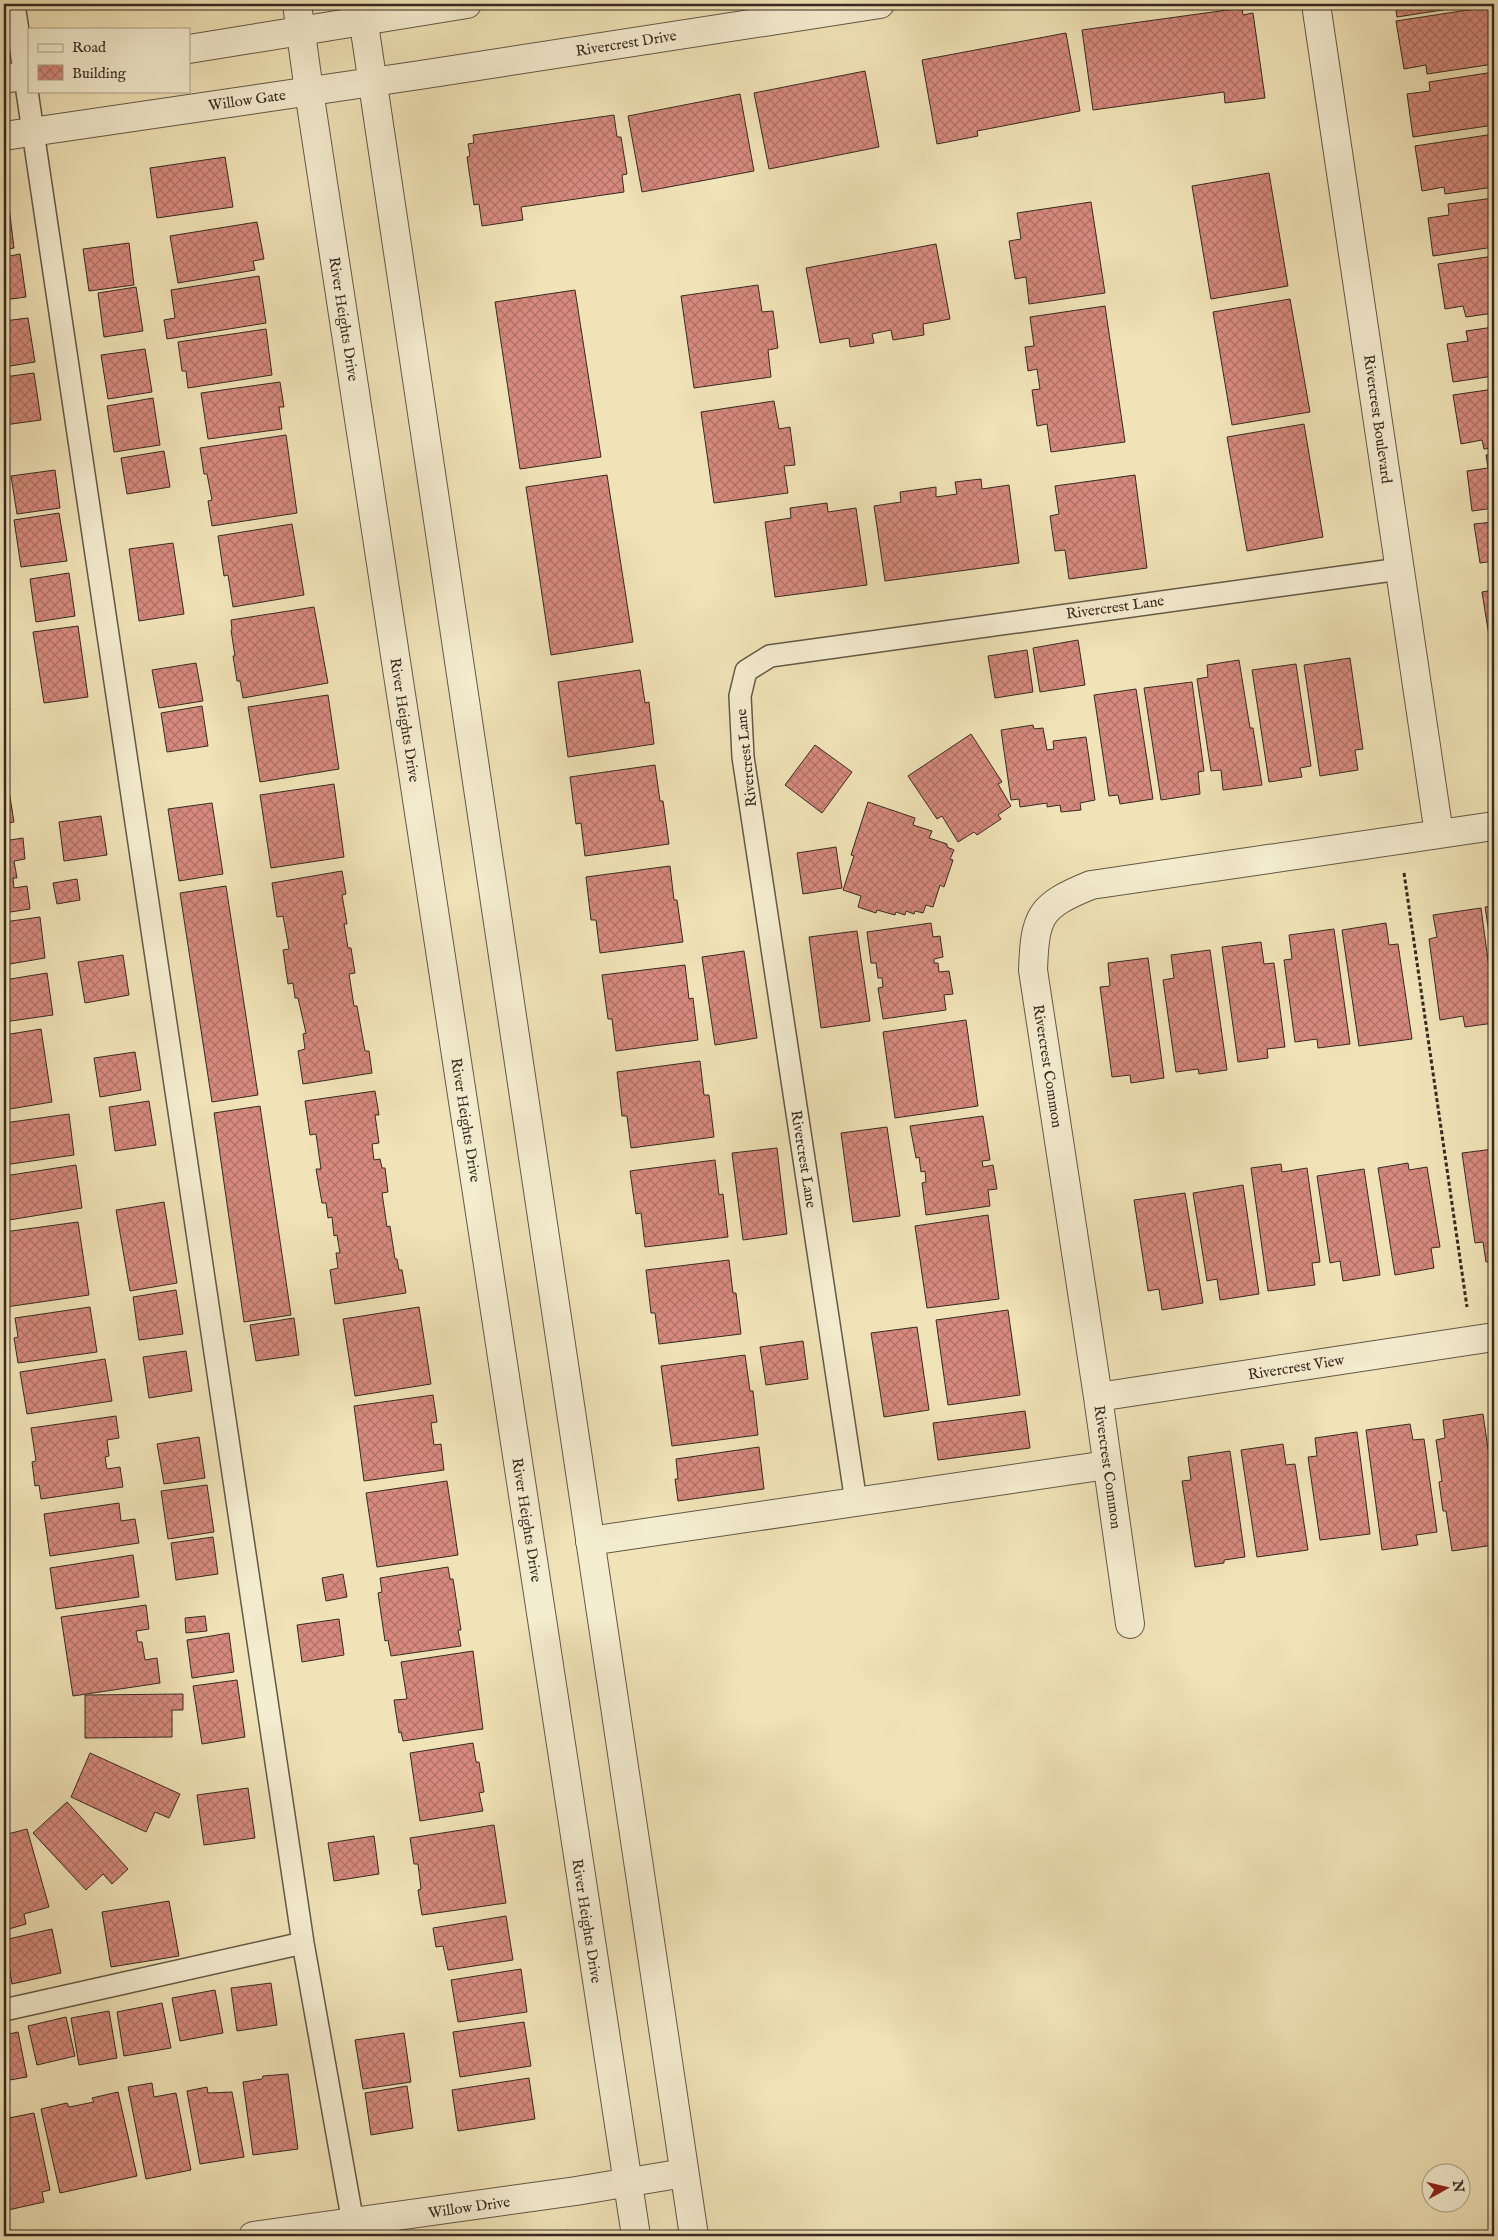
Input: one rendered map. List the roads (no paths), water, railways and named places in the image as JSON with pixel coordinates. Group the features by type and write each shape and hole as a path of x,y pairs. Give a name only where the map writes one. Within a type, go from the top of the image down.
{"street":[{"name":"River Heights Drive","path":"297,4 636,2236"},
{"path":"190,48 301,31 362,12 467,4"},
{"name":"Rivercrest Drive","path":"372,82 880,4"},
{"name":"Rivercrest Boulevard","path":"1316,4 1439,834"},
{"path":"362,12 694,2236"},
{"name":"Willow Gate","path":"4,136 372,82"},
{"name":"Rivercrest Common","path":"1130,1624 1098,1397 1033,970 1034,939 1042,914 1065,896 1091,885 1494,826"},
{"name":"Rivercrest View","path":"1098,1397 1494,1337"},
{"path":"590,1541 1107,1465"},
{"name":"Willow Drive","path":"253,2236 627,2184 684,2173"}],"lane":[{"path":"14,4 19,77 33,132 303,1943 353,2223"},
{"name":"Rivercrest Lane","path":"856,1502 744,757 740,696 746,671 770,656 1400,569"},
{"path":"4,2010 303,1943"}]}
